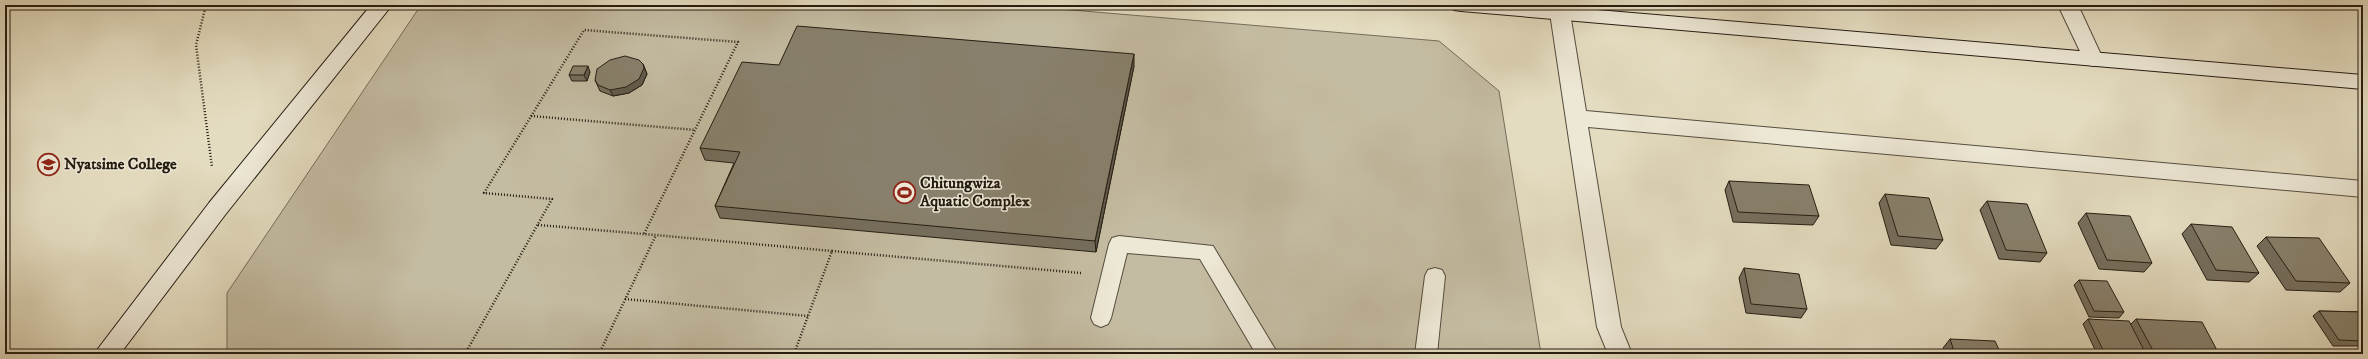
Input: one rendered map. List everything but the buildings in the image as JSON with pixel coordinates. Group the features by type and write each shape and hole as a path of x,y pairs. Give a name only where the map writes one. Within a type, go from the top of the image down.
{"street":[{"path":"106,354 217,209 382,5"},
{"path":"1461,5 2363,82"},
{"path":"2068,5 2092,59"},
{"path":"1560,13 1575,118 1609,327 1620,354"},
{"path":"1575,118 2363,189"}],"lane":[{"path":"1102,318 1119,244 1206,252 1267,354"},
{"path":"1426,354 1435,276"}],"path":[{"path":"206,5 196,45 217,209"},
{"path":"465,354 552,199 484,193 584,30 738,42 644,234"},
{"path":"531,116 695,130"},
{"path":"538,225 1111,276"},
{"path":"599,354 656,235"},
{"path":"794,354 832,251"},
{"path":"625,299 808,316"}],"shaded area":[{"name":"Chitungwiza Aquatic Complex","path":"421,5 1012,5 1439,41 1499,91 1541,354 227,354 227,293"}],"place":[{"name":"Nyatsime College","path":"49,164"},
{"name":"Chitungwiza Aquatic Complex","path":"905,192"}]}
